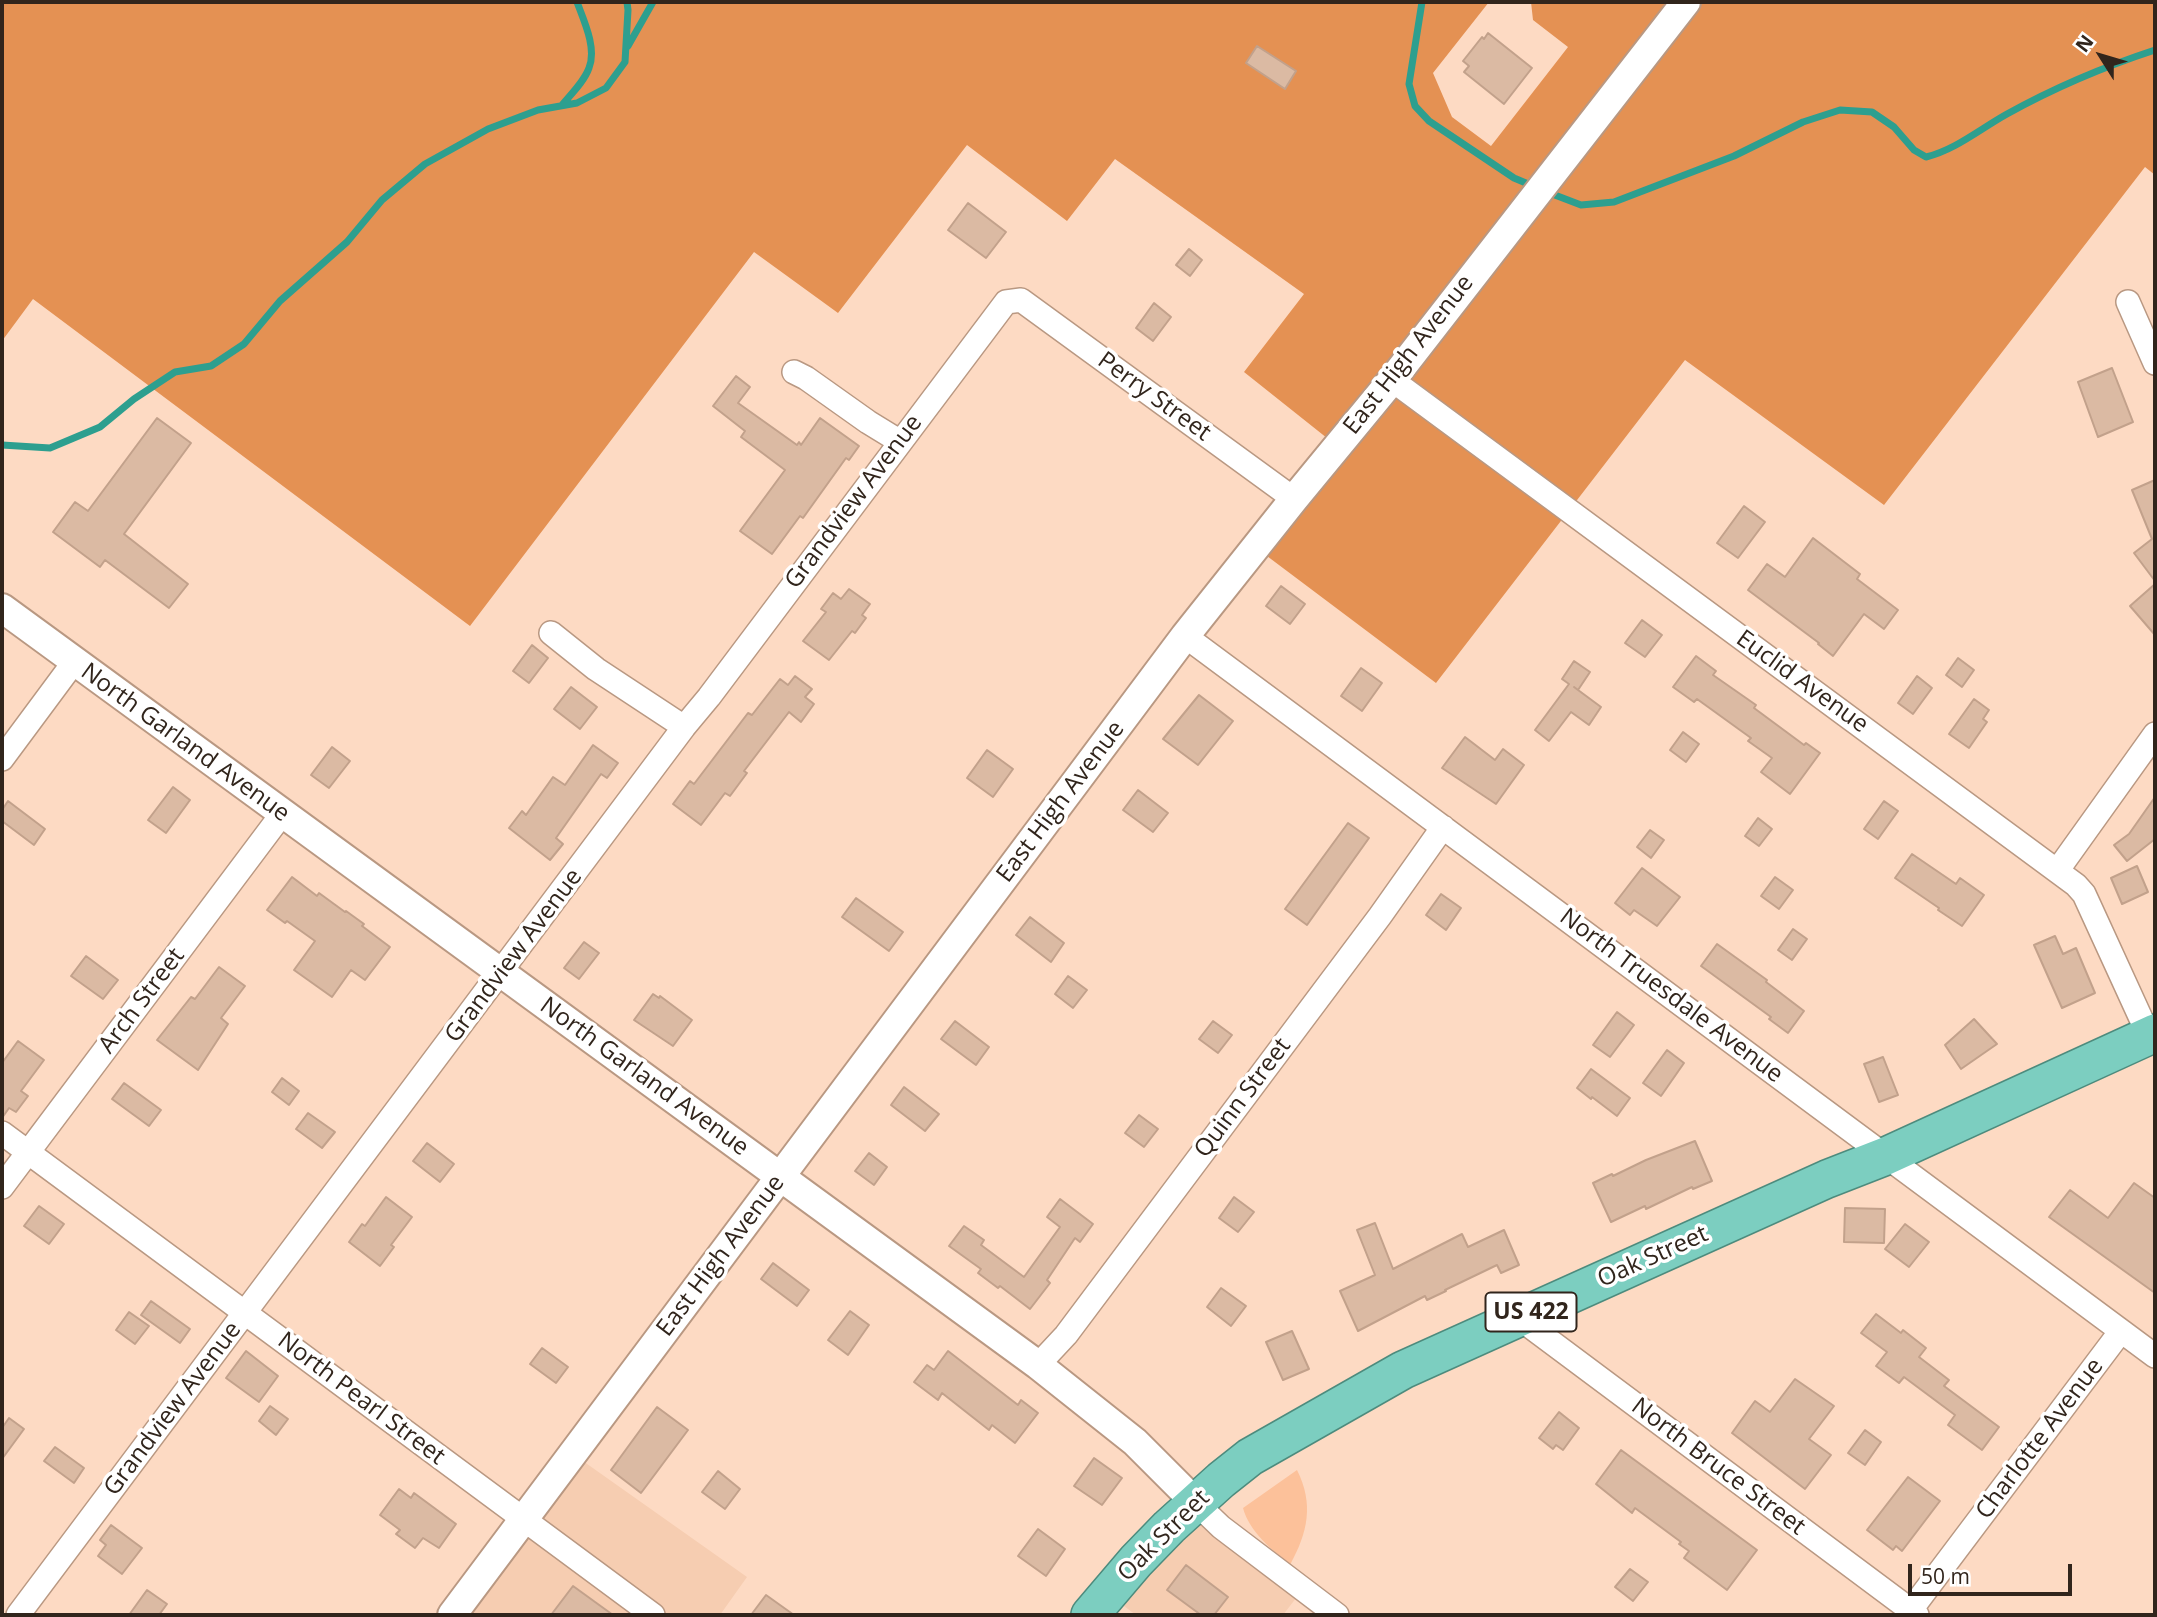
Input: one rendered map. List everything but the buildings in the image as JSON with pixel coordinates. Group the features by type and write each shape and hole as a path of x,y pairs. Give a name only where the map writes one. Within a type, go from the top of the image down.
{"highway":[{"name":"Oak Street","path":"1090,1615 1136,1561 1195,1502 1250,1457 1403,1370 1814,1185 1886,1156 2152,1034"}],"street":[{"name":"East High Avenue","path":"452,1615 1185,636 1293,499 1392,380 1686,2"},
{"name":"Grandview Avenue","path":"18,1615 899,441 999,309 1012,299"},
{"name":"Perry Street","path":"1012,299 1021,300 1293,499"},
{"path":"2128,302 2155,363"},
{"path":"794,372 899,441"},
{"name":"Euclid Avenue","path":"1392,380 2076,885 2084,894 2152,1034"},
{"name":"North Garland Avenue","path":"2,608 1038,1365 1135,1442 1221,1527 1337,1615"},
{"path":"551,633 605,675 684,727"},
{"name":"North Truesdale Avenue","path":"1185,636 2155,1356"},
{"path":"2,759 74,662"},
{"path":"2057,871 2155,734"},
{"name":"Arch Street","path":"2,1187 282,814"},
{"name":"Quinn Street","path":"1038,1365 1066,1335 1380,916 1443,827"},
{"name":"North Pearl Street","path":"2,1133 653,1615"},
{"name":"North Bruce Street","path":"1519,1318 1912,1614"},
{"name":"Charlotte Avenue","path":"1912,1614 2121,1331"}],"shaded area":[{"path":"2,2 1489,2 1433,73 1452,117 1491,146 1568,47 1533,20 1531,2 2155,2 2155,175 2145,167 1884,505 1685,360 1436,683 1255,547 1337,446 1244,372 1304,294 1115,159 1067,221 967,145 838,313 754,252 470,626 33,299 2,341"},
{"path":"573,1454 747,1577 720,1615 451,1615"},
{"path":"1297,1470 1306,1495 1307,1518 1301,1541 1290,1565 1256,1532 1243,1508"},
{"path":"1195,1502 1303,1589 1283,1615 1136,1615 1108,1594"}],"waterway":[{"path":"562,105 584,78 591,60 589,35 577,2"},
{"path":"2,445 50,448 100,427 134,399 175,372 211,366 244,344 280,301 347,242 382,200 425,164 488,129 538,110 577,103 606,88 625,62 627,2"},
{"path":"628,46 653,2"},
{"path":"1422,2 1409,84 1415,106 1429,121 1514,178 1533,186"},
{"path":"1547,192 1581,205 1614,202 1734,156 1803,122 1840,110 1872,112 1894,127 1914,150 1926,157 1957,144 2007,114 2061,87 2155,50"}]}
